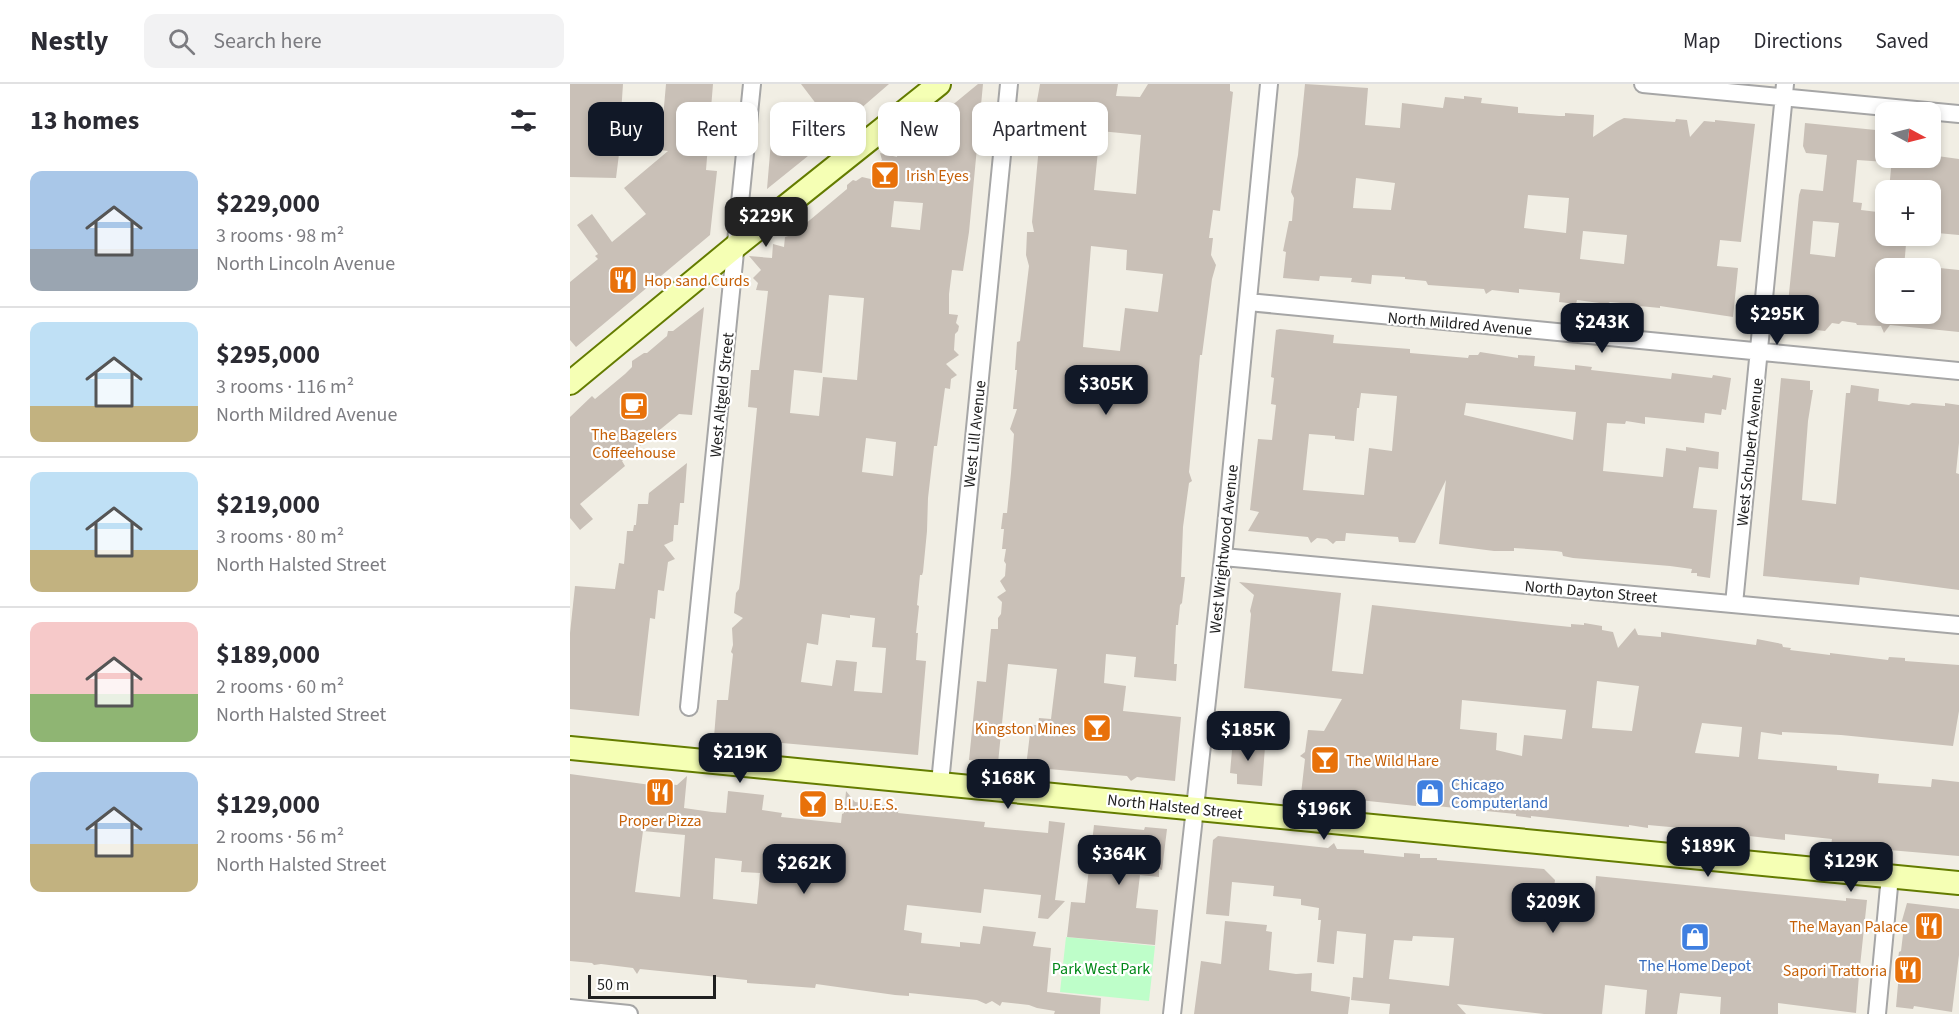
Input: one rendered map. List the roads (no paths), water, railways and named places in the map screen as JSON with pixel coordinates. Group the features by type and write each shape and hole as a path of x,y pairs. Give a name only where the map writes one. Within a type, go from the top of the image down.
{"main road":[{"path":"570,382 939,84"},
{"name":"North Halsted Street","path":"570,748 1959,883"}],"street":[{"name":"West Altgeld Street","path":"689,707 752,84"},
{"name":"West Lill Avenue","path":"940,783 1009,84"},
{"name":"West Wrightwood Avenue","path":"1172,1014 1223,557 1269,84"},
{"path":"1643,84 1785,91 1959,114"},
{"name":"West Schubert Avenue","path":"1734,604 1785,91"},
{"name":"North Mildred Avenue","path":"1248,303 1959,371"},
{"name":"North Dayton Street","path":"1223,557 1959,625"},
{"path":"1877,1014 1890,876"},
{"path":"570,1008 629,1014"}],"place":[{"name":"Irish Eyes","path":"885,175"},
{"name":"Hop sand Curds","path":"623,280"},
{"name":"The Bagelers Coffeehouse","path":"634,406"},
{"name":"Kingston Mines","path":"1097,728"},
{"name":"The Wild Hare","path":"1325,760"},
{"name":"Proper Pizza","path":"660,792"},
{"name":"Chicago Computerland","path":"1430,793"},
{"name":"B.L.U.E.S.","path":"813,804"},
{"name":"The Mayan Palace","path":"1929,926"},
{"name":"The Home Depot","path":"1695,937"},
{"name":"Sapori Trattoria","path":"1908,970"}],"park label":[{"name":"Park West Park","path":"1101,968"}]}
